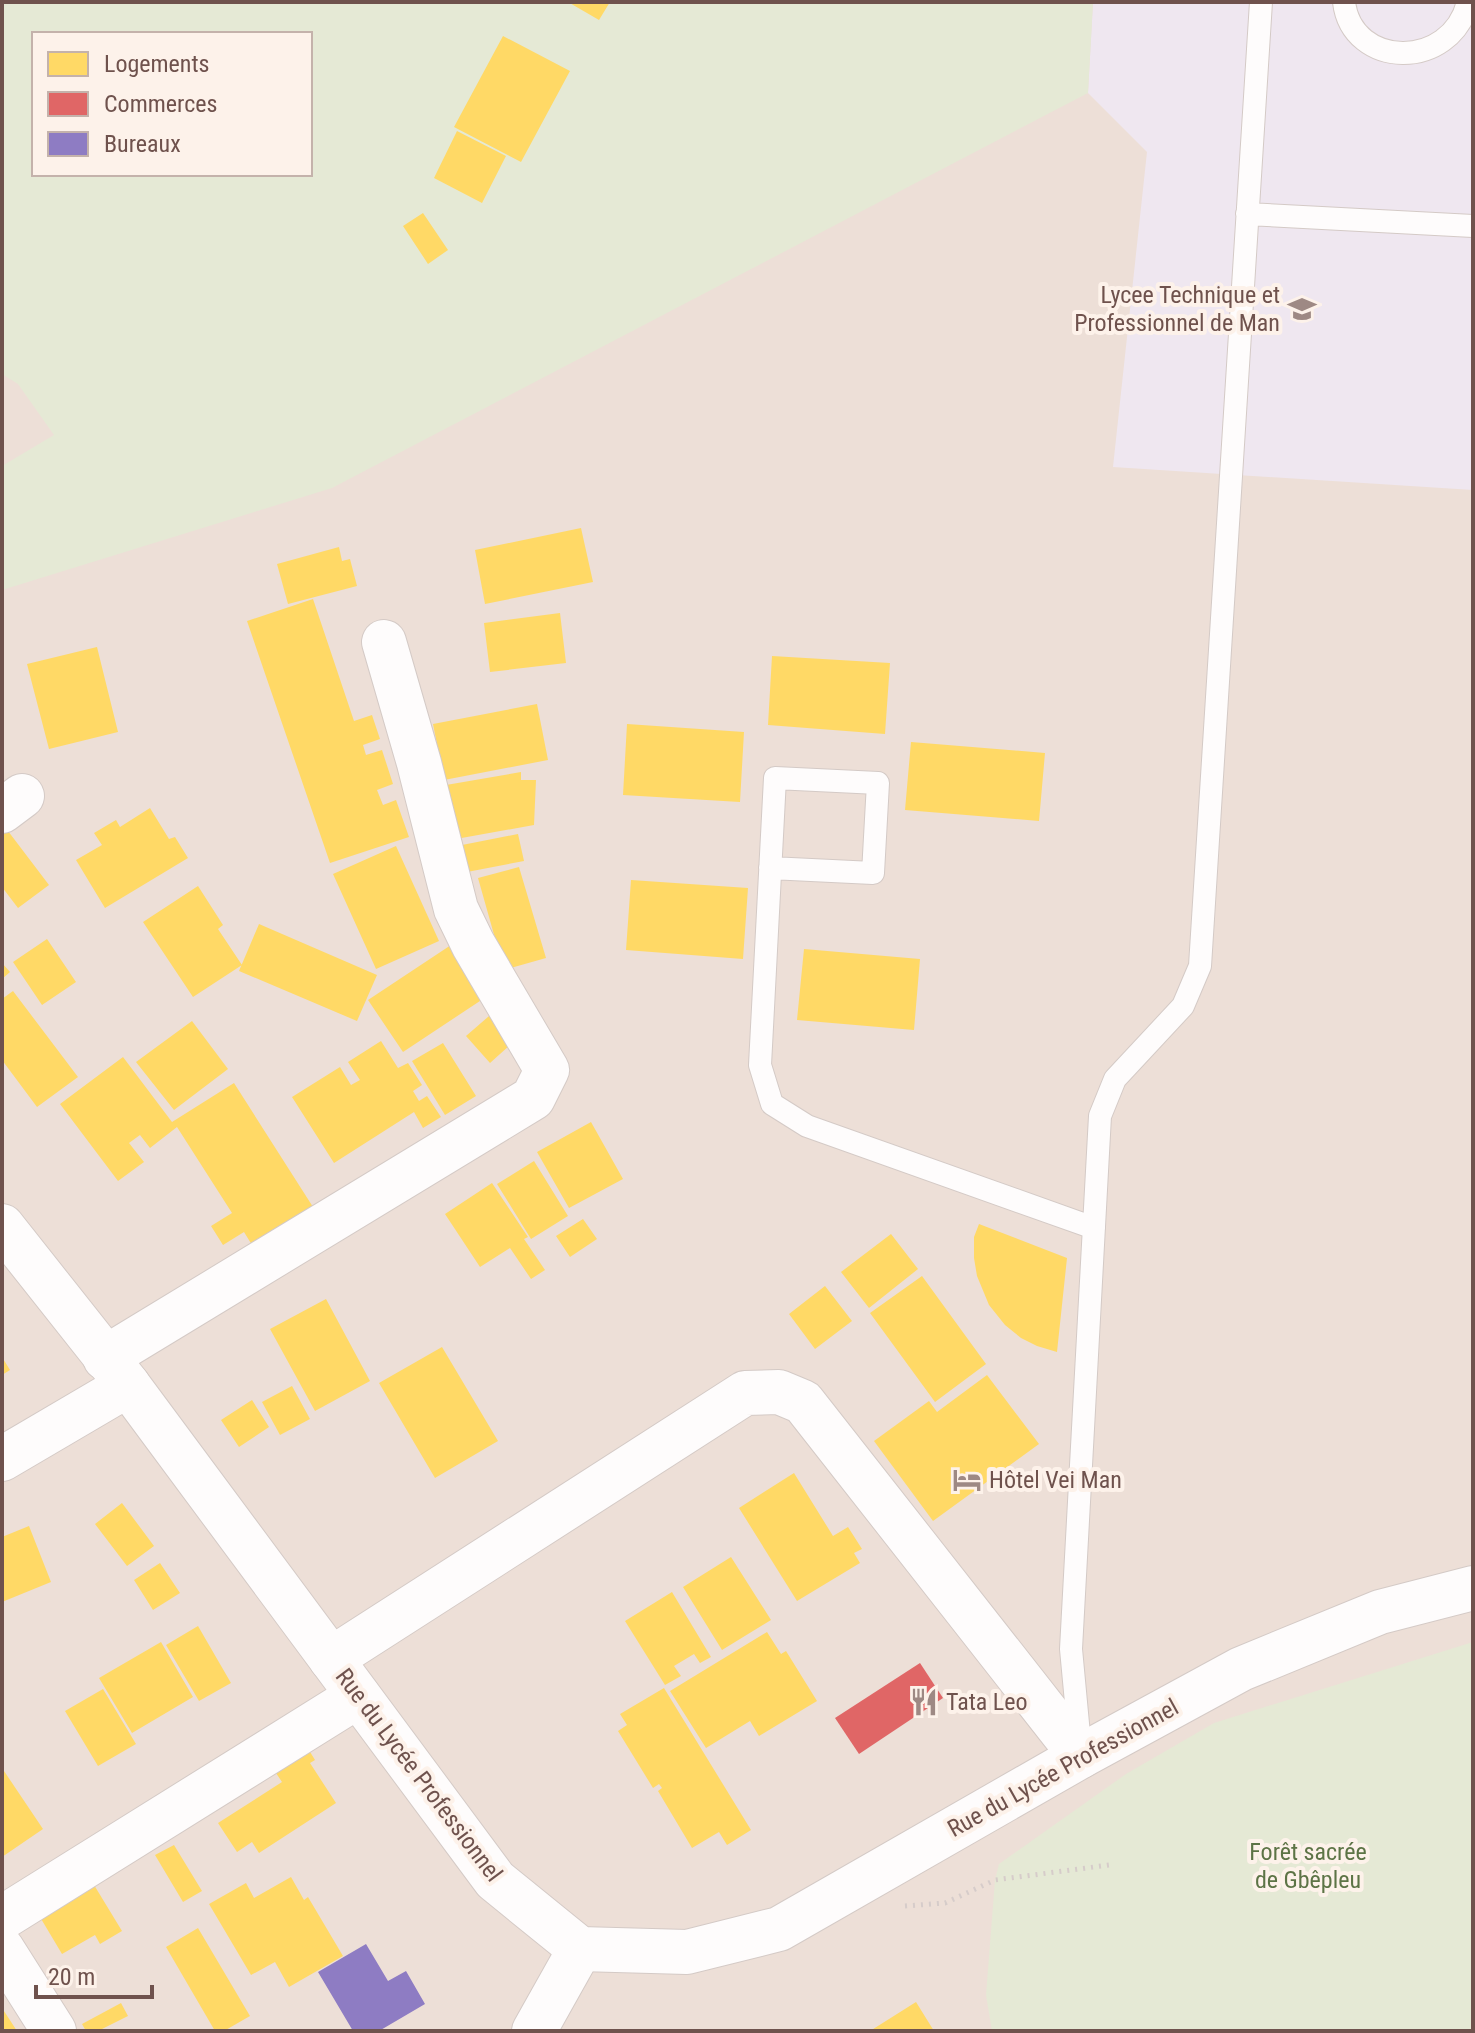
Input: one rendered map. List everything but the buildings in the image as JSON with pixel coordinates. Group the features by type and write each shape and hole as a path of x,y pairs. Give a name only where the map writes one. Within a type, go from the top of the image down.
{"street":[{"path":"2,1459 116,1371 533,1098 547,1070 473,944 456,909 384,642"},
{"name":"Rue du Lycée Professionnel","path":"2,1226 116,1371 495,1880 580,1949 687,1952 779,1929 1081,1756 1241,1669 1380,1612 1473,1588"},
{"path":"331,1659 745,1393 779,1392 803,1402 1081,1756"},
{"path":"2,1918 358,1696"},
{"path":"2,1949 54,2031"},
{"path":"534,2031 580,1949"}],"lane":[{"path":"1081,1756 1071,1649 1100,1116 1115,1079 1183,1006 1200,966 1261,2"},
{"path":"1344,2 1345,11 1358,33 1378,47 1402,54 1427,50 1448,38 1464,18 1468,2"},
{"path":"1247,214 1473,226"},
{"path":"770,868 873,873 878,783 775,778 770,868 760,1065 772,1104 807,1126 1094,1228"}],"path":[{"path":"878,1873 902,1906 945,1903 995,1880 1109,1865"}],"shaded area":[{"path":"2,2 1473,2 1473,2031 2,2031"},
{"name":"Lycee Technique et Professionnel de Man","path":"1093,2 1473,2 1473,490 1113,467 1147,152 1088,93"}],"green space":[{"path":"2,2 1093,2 1088,93 332,488 2,590 2,466 54,435 18,384 2,374"},
{"name":"Forêt sacrée de Gbêpleu","path":"1473,1642 1473,2031 992,2031 986,1995 995,1880 999,1864 1126,1774 1214,1723"}],"place":[{"name":"Lycee Technique et Professionnel de Man","path":"1302,309"},
{"name":"Hôtel Vei Man","path":"967,1480"},
{"name":"Tata Leo","path":"924,1702"}]}
